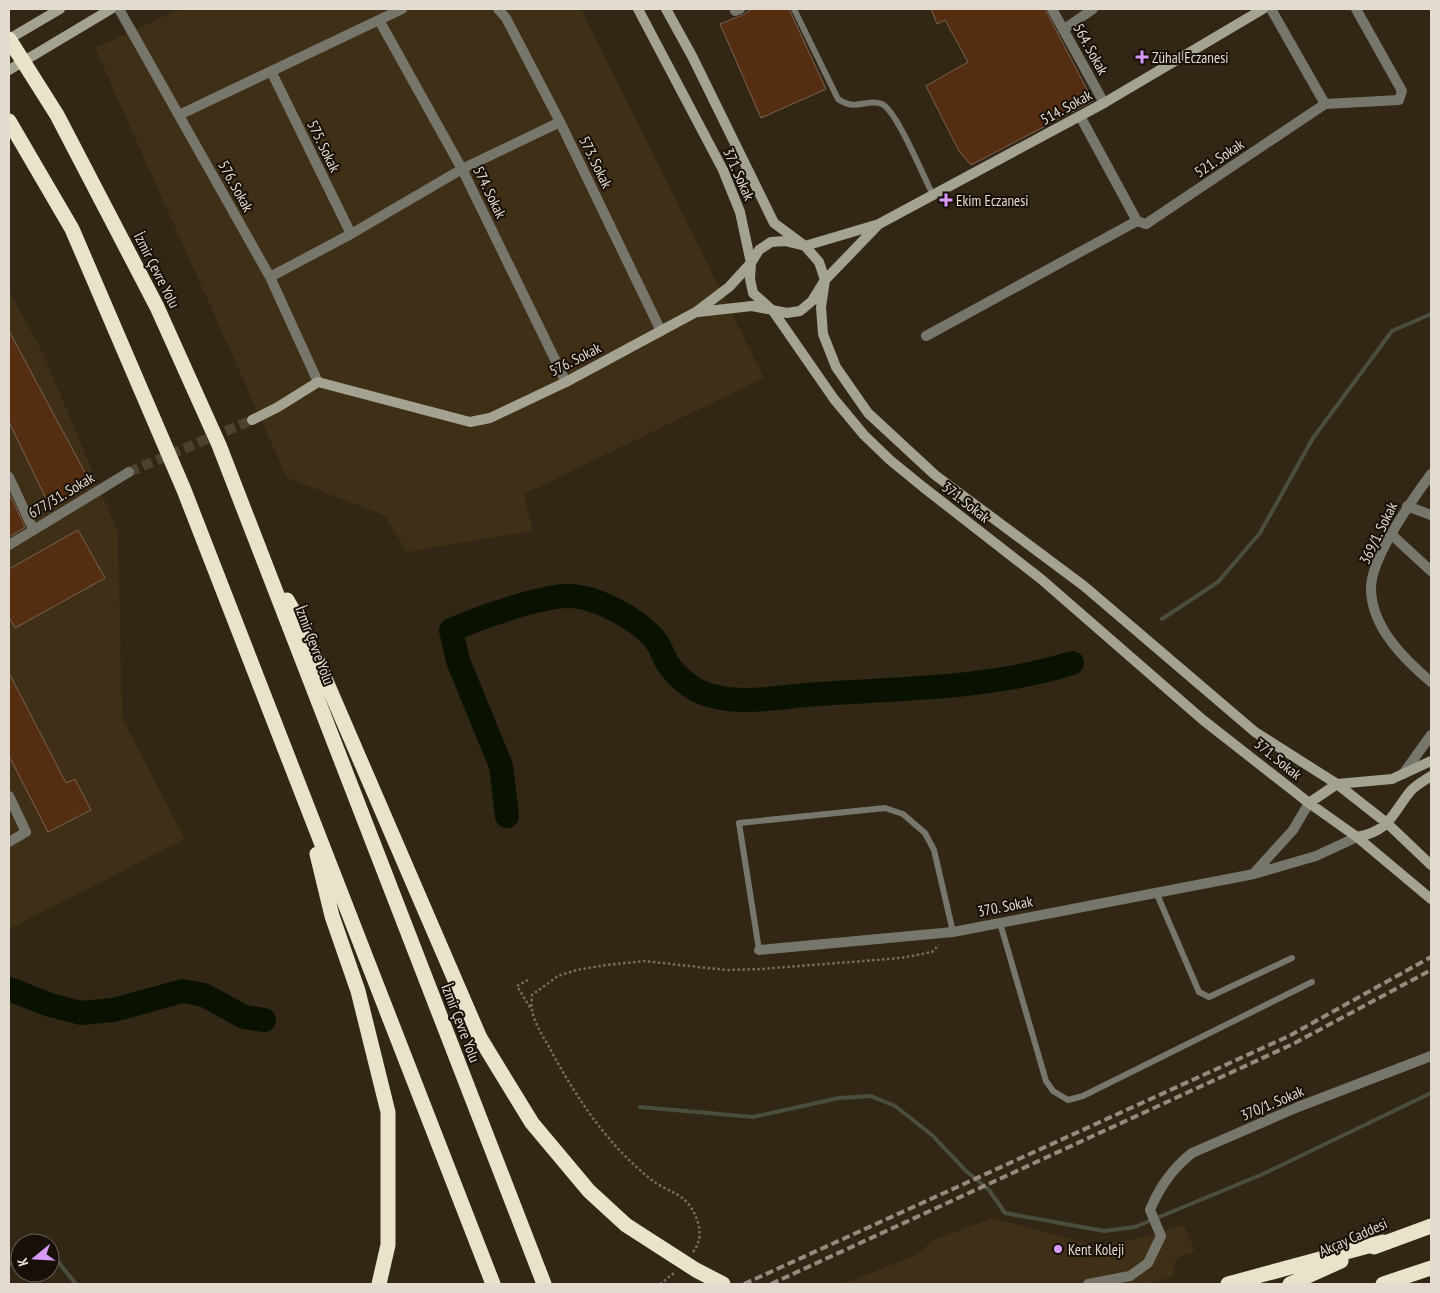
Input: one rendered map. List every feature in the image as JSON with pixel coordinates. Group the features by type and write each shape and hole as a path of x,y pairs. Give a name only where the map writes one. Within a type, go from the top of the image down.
{"highway":[{"name":"İzmir Çevre Yolu","path":"9,39 57,115 157,307 219,445 544,1283"},
{"path":"9,121 72,229 184,490 493,1284"},
{"path":"256,542 304,630 480,1038 532,1123 589,1191 626,1225 696,1270 723,1284"},
{"path":"304,800 332,916 358,991 388,1112 388,1245 379,1284"},
{"name":"Akçay Caddesi","path":"1290,1284 1383,1242 1431,1226"},
{"path":"1228,1284 1383,1242"},
{"path":"1383,1284 1431,1268"},
{"path":"1418,1284 1431,1277"}],"main road":[{"path":"9,39 60,9"},
{"path":"9,70 112,9"},
{"name":"371. Sokak","path":"638,9 722,170 740,212 751,263 750,279 754,293 762,304 773,311 834,399 890,460 1041,579 1203,720 1309,803 1357,837 1431,899"},
{"name":"371. Sokak","path":"666,9 692,56 774,223 805,246 819,262 826,280 821,306 823,334 836,367 868,413 936,476 1084,586 1255,732 1337,784 1388,824 1431,865"},
{"name":"514. Sokak","path":"879,224 1104,103 1263,9"},
{"path":"696,312 729,287 751,263 759,250 771,242 786,241 805,246 879,224"},
{"path":"696,312 752,306 787,314 800,312 812,301 826,280 879,224"},
{"name":"576. Sokak","path":"318,382 470,422 490,418 566,382 696,312"},
{"path":"252,420 278,407 318,382"},
{"path":"1309,803 1337,784 1392,779 1431,761"},
{"path":"1357,837 1375,834 1388,824 1410,791 1431,776"}],"street":[{"name":"576. Sokak","path":"119,9 270,277 318,382"},
{"path":"179,115 402,9"},
{"name":"573. Sokak","path":"498,9 506,18 560,122 661,331"},
{"name":"564. Sokak","path":"1052,9 1104,103"},
{"path":"1063,30 1094,9"},
{"path":"1271,9 1325,104 1399,100 1402,91 1356,9"},
{"name":"574. Sokak","path":"379,20 462,169 566,382"},
{"name":"575. Sokak","path":"271,71 352,234"},
{"name":"521. Sokak","path":"1137,221 1146,224 1325,104"},
{"path":"926,336 1137,221 1080,116"},
{"path":"270,277 352,234 462,169 560,122"},
{"name":"677/31. Sokak","path":"9,545 129,472"},
{"name":"369/1. Sokak","path":"1431,474 1407,506 1376,566 1371,588 1377,616 1390,642 1410,664 1431,682"},
{"path":"9,477 33,529"},
{"path":"1407,506 1431,515"},
{"path":"1392,536 1431,571"},
{"path":"1404,774 1431,736"},
{"path":"9,796 26,832 9,842"},
{"path":"1254,874 1293,830 1309,803"},
{"name":"370. Sokak","path":"759,950 953,932 1254,874 1316,856 1357,837"},
{"name":"370/1. Sokak","path":"1088,1284 1130,1276 1148,1264 1161,1236 1150,1210 1158,1190 1181,1162 1192,1153 1298,1107 1431,1056"}],"lane":[{"path":"794,9 838,99 844,104 858,106 870,102 882,104 893,115 933,195"},
{"path":"759,950 739,823 885,808 903,814 918,825 930,841 937,860 953,932"},
{"path":"1156,892 1199,992 1209,997 1292,958"},
{"path":"1000,923 1046,1081 1053,1091 1068,1100 1083,1096 1312,982"}],"path":[{"path":"532,1010 532,995 558,976 577,970 644,962 726,970 901,958 932,952 953,932"},
{"path":"528,980 517,986 532,1010 560,1068 586,1110 614,1145 654,1182 678,1194 690,1205 701,1231 698,1245 689,1257"},
{"path":"660,1284 679,1269"}],"shaded area":[{"path":"180,9 581,9 764,378 524,494 533,531 407,552 384,515 287,478 95,48"},
{"path":"9,291 43,353 118,532 122,718 185,839 9,929"},
{"name":"Kent Koleji","path":"992,1218 1098,1246 1144,1237 1184,1225 1195,1251 1180,1256 1173,1265 1174,1276 1148,1284 842,1284 914,1256 934,1240"}],"building":[{"path":"751,9 789,9 826,89 761,118 720,24 743,15"},
{"path":"931,9 1045,9 1093,101 971,165 959,151 926,86 968,62 945,20 937,24"},
{"path":"9,331 90,482 50,507 9,422"},
{"path":"9,493 25,527 9,537"},
{"path":"78,530 105,578 15,628 9,617 9,569"},
{"path":"9,673 66,783 75,779 91,810 48,832 9,756"}],"waterway":[{"path":"1162,619 1218,582 1260,533 1313,438 1392,331 1431,314"},
{"path":"507,816 501,766 458,661 451,630 524,604 567,596 603,604 627,617 648,633 656,641 672,669 692,687 709,695 736,700 978,683 1041,672 1072,663"},
{"path":"9,989 50,1005 81,1013 113,1010 183,991 204,995 244,1017 264,1020"},
{"path":"640,1107 753,1117 839,1098 871,1096 895,1106 932,1135 966,1171 989,1190 1005,1213 1104,1231 1135,1227 1263,1174 1431,1093"},
{"path":"60,1264 76,1284"}],"tunnel":[{"path":"129,472 252,420"}],"railway":[{"path":"744,1284 1289,1036 1431,957"},
{"path":"771,1284 1293,1044 1431,970"}],"place":[{"name":"Zühal Eczanesi","path":"1142,57"},
{"name":"Ekim Eczanesi","path":"946,200"},
{"name":"Kent Koleji","path":"1058,1249"}]}
